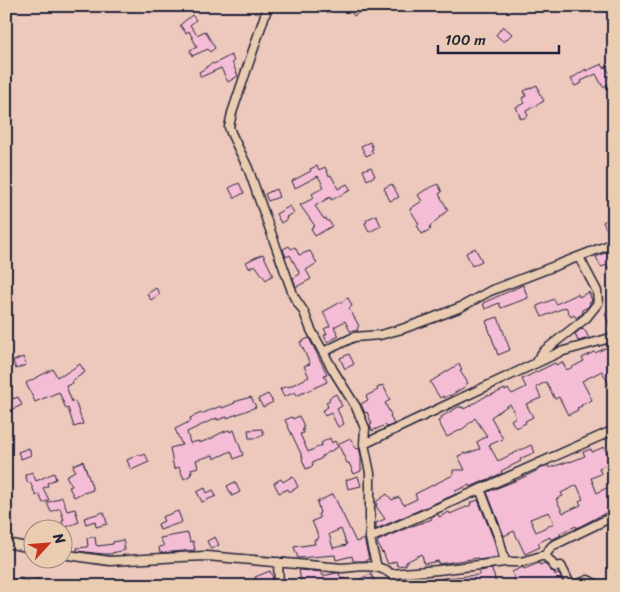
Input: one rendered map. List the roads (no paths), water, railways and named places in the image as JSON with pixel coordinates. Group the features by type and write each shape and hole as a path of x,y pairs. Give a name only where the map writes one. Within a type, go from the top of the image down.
{"street":[{"path":"268,6 229,127 248,168 294,297 304,312 311,330 333,370 356,407 365,428 364,444 370,473 370,538 376,567"},
{"path":"323,352 354,337 380,335 430,319 461,307 490,291 614,243"},
{"path":"533,364 544,352 586,318 598,302 597,291 579,257"},
{"path":"364,444 560,352 614,338"},
{"path":"370,538 614,430"},
{"path":"480,489 499,538 505,562"},
{"path":"391,574 521,562 545,555 552,546 614,516"},
{"path":"6,544 22,546"},
{"path":"545,555 555,567 561,566 572,586 588,580 599,586"},
{"path":"72,556 110,560 207,556 342,568 376,567 389,570 399,586"},
{"path":"278,562 279,586"}]}
